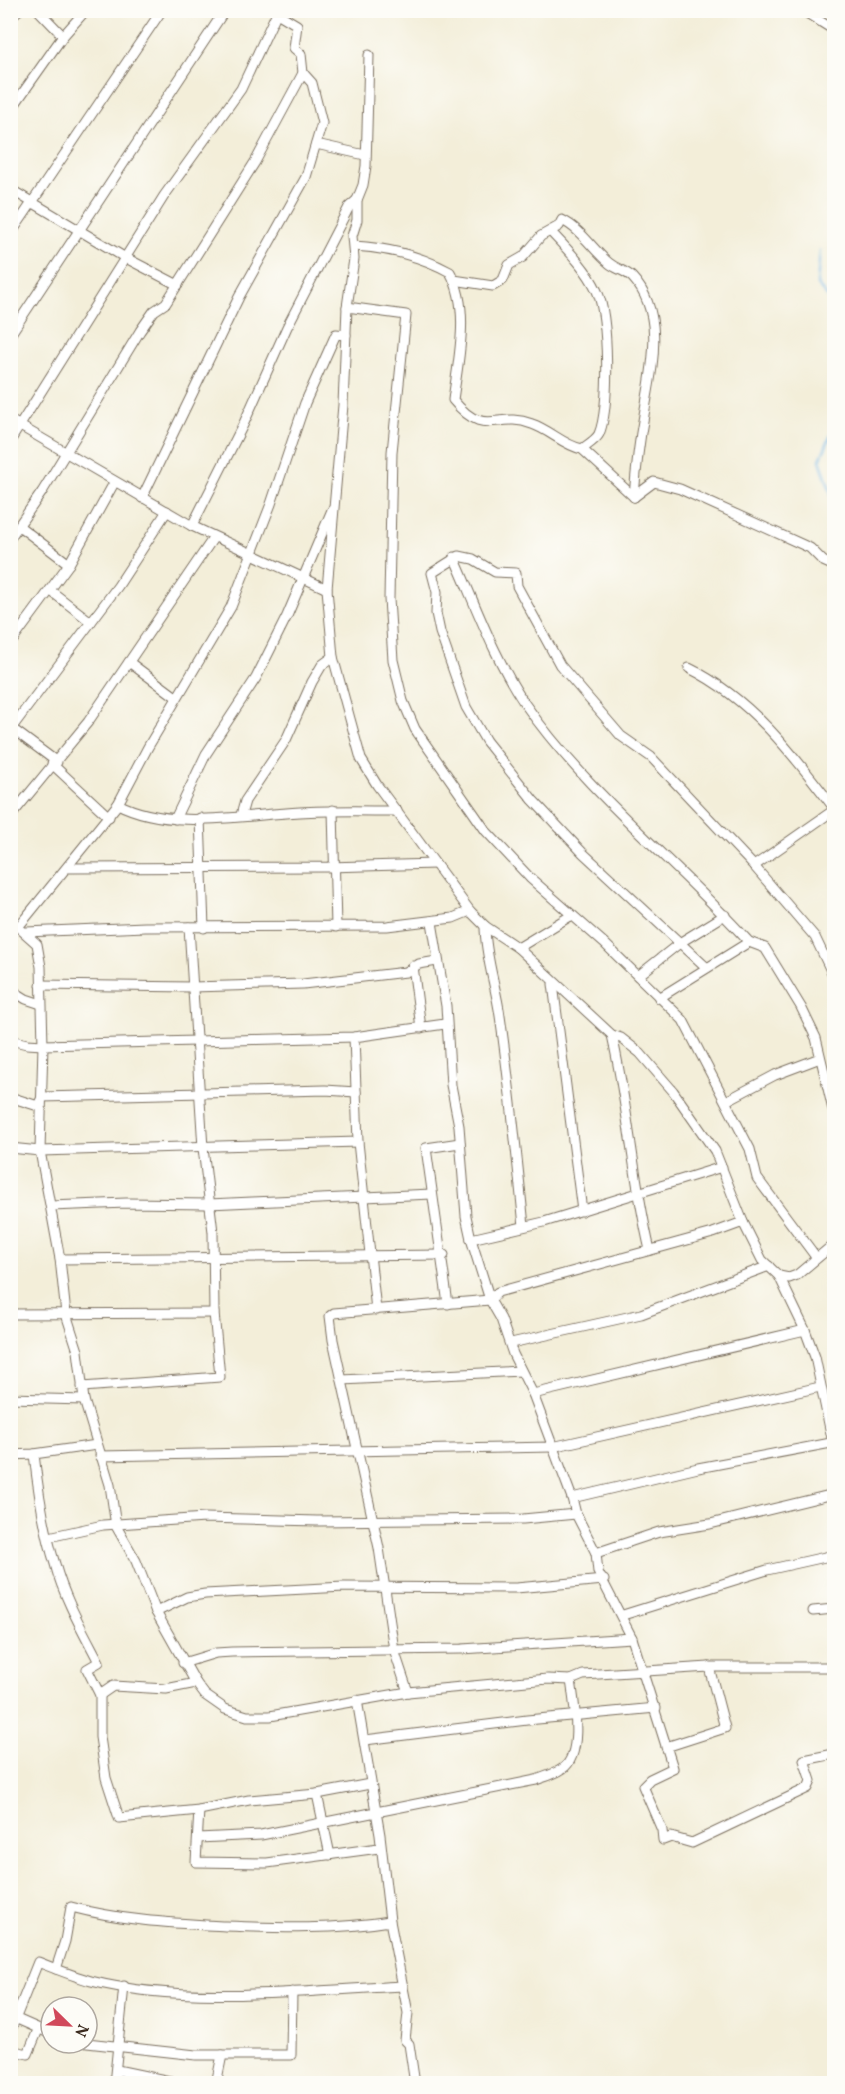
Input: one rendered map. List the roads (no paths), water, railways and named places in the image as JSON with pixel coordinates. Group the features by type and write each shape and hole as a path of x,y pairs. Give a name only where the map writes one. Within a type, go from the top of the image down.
{"street":[{"path":"10,17 19,10"},
{"path":"38,10 63,36"},
{"path":"10,111 63,36 86,10"},
{"path":"10,235 162,10"},
{"path":"10,335 225,10"},
{"path":"802,10 834,30"},
{"path":"10,441 164,196 241,89 277,12 297,25 294,48 302,57 303,73 264,141 255,162 166,303 154,311 140,331 10,538"},
{"path":"369,54 369,127 363,185 357,200 357,220 352,236 354,246 347,307 336,500 327,590 333,657 361,759 376,785 470,911 485,926 518,948 553,984 612,1035 621,1038 640,1053 673,1091 715,1151 743,1222 762,1260 779,1276 805,1330 815,1357 833,1445 698,1468 572,1498"},
{"path":"142,498 238,297 306,177 322,123 312,83 303,73"},
{"path":"316,144 365,155"},
{"path":"10,189 124,257 178,285"},
{"path":"192,526 244,423 287,327 349,207 357,200"},
{"path":"454,280 493,286 503,280 509,265 523,257 541,236 559,226 562,220 571,224 609,264 631,276 648,307 654,346 652,378 644,412 634,497"},
{"path":"551,232 597,291 603,323 606,388 602,423 598,437 582,449"},
{"path":"354,246 376,247 411,256 450,272 460,307 460,341 453,400 462,411 483,423 515,420 549,431 572,447 582,449 615,482 634,497"},
{"path":"347,307 406,315 392,452 388,599 393,660 403,701 415,729 486,831 530,878 683,1020 750,1149 757,1178 816,1257"},
{"path":"23,929 67,868 118,804 176,697 231,607 305,403 336,334 346,335"},
{"path":"10,420 114,483 192,526 251,556 327,590"},
{"path":"10,644 69,564 114,483"},
{"path":"634,497 654,483 680,489 810,548 823,561 834,566"},
{"path":"175,819 206,754 256,678 303,580 336,500"},
{"path":"109,817 54,763 11,729 92,622 167,511"},
{"path":"19,526 69,564"},
{"path":"10,817 54,763 129,662 214,537"},
{"path":"454,557 488,635 525,704 600,793 725,915 749,942 765,948 785,976 816,1038 834,1114"},
{"path":"706,968 681,942 583,853 533,800 486,741 466,707 440,632 436,613 437,592 432,573 454,557 473,559 495,573 516,573 517,586 560,665 621,736 651,758 753,866 815,937 834,976"},
{"path":"51,591 92,622"},
{"path":"241,815 245,801 286,740 312,682 322,665 333,657"},
{"path":"129,662 176,697"},
{"path":"689,668 712,679 751,711 795,756 834,809 753,866"},
{"path":"118,804 137,814 175,819 333,810 397,812"},
{"path":"333,810 336,927"},
{"path":"200,818 204,928"},
{"path":"67,868 203,869 435,864"},
{"path":"23,929 336,927 432,922 453,918 470,911"},
{"path":"518,948 572,915"},
{"path":"638,976 681,942 725,915"},
{"path":"10,920 23,929 37,944 43,1045 40,1151 60,1259 66,1314 78,1351 84,1401 110,1485 116,1526 136,1561 156,1612 183,1663 205,1695 225,1709 247,1716 270,1716 408,1692 548,1679 571,1680 583,1675 709,1667 834,1666"},
{"path":"432,922 446,1005 445,1024 460,1143 466,1216 471,1239 490,1300 533,1394 576,1514 596,1553 596,1564 623,1616 645,1671 673,1768 650,1779 643,1786 643,1791 662,1830 663,1840 671,1837 692,1843 808,1788 811,1781 804,1760 834,1754"},
{"path":"485,926 485,943 496,984 509,1079 524,1226"},
{"path":"82,1387 220,1377 214,1313 213,1232 203,1148 189,927"},
{"path":"659,998 749,942"},
{"path":"41,985 192,987 303,984 406,972 413,966 437,961"},
{"path":"413,966 421,1028"},
{"path":"553,984 582,1210"},
{"path":"10,989 26,999 41,1004"},
{"path":"10,1040 43,1045 354,1037 445,1024"},
{"path":"612,1035 620,1072 636,1193 650,1250"},
{"path":"354,1037 358,1142 366,1197 368,1255 376,1310"},
{"path":"726,1101 775,1075 820,1058"},
{"path":"42,1097 201,1095 292,1090 356,1092"},
{"path":"10,1097 39,1106 42,1097"},
{"path":"10,1148 40,1151 358,1142"},
{"path":"448,1304 444,1255 426,1148 460,1143"},
{"path":"471,1239 582,1210 722,1167"},
{"path":"51,1206 126,1203 208,1204 432,1194"},
{"path":"408,1692 394,1650 372,1519 330,1316 334,1313 490,1300 498,1292 713,1233 743,1222"},
{"path":"779,1276 789,1278 797,1275 834,1244"},
{"path":"60,1259 444,1255"},
{"path":"510,1343 641,1314 769,1266"},
{"path":"10,1314 214,1313"},
{"path":"533,1394 805,1330"},
{"path":"342,1380 521,1371"},
{"path":"100,1456 552,1447 820,1387"},
{"path":"10,1398 84,1401"},
{"path":"10,1455 97,1445"},
{"path":"34,1454 55,1565 99,1662 87,1669 100,1695 100,1737 106,1778 118,1818 199,1810 249,1800 317,1794 370,1784"},
{"path":"596,1553 659,1532 710,1524 834,1494"},
{"path":"49,1537 103,1526 205,1518 317,1521 523,1519 576,1514"},
{"path":"623,1616 767,1570 834,1555"},
{"path":"156,1612 187,1597 205,1594 344,1587 516,1588 604,1580"},
{"path":"813,1611 834,1609"},
{"path":"183,1663 216,1653 232,1652 394,1650 632,1638"},
{"path":"666,1747 725,1728 709,1667"},
{"path":"198,1838 261,1835 536,1780 562,1769 574,1749 576,1715 571,1680"},
{"path":"100,1695 113,1686 166,1689 196,1683"},
{"path":"357,1701 365,1740 379,1848 384,1865 390,1921 408,2013 405,2040 409,2044 415,2084"},
{"path":"365,1740 656,1708"},
{"path":"317,1794 330,1855"},
{"path":"199,1810 196,1862 267,1863 379,1848"},
{"path":"56,1969 65,1941 71,1907 146,1923 258,1927 331,1926 390,1921"},
{"path":"10,2032 39,1962 91,1981 201,1993 292,1992 403,1986"},
{"path":"114,2084 124,1986"},
{"path":"99,2044 222,2055 291,2055 292,1992"},
{"path":"10,2050 28,2054 38,2030 17,2019"},
{"path":"216,2084 222,2055"},
{"path":"117,2070 184,2084"}],"waterway":[{"path":"820,250 817,285 834,304"},
{"path":"834,394 830,400 834,428 820,460 831,492 834,516"}]}
